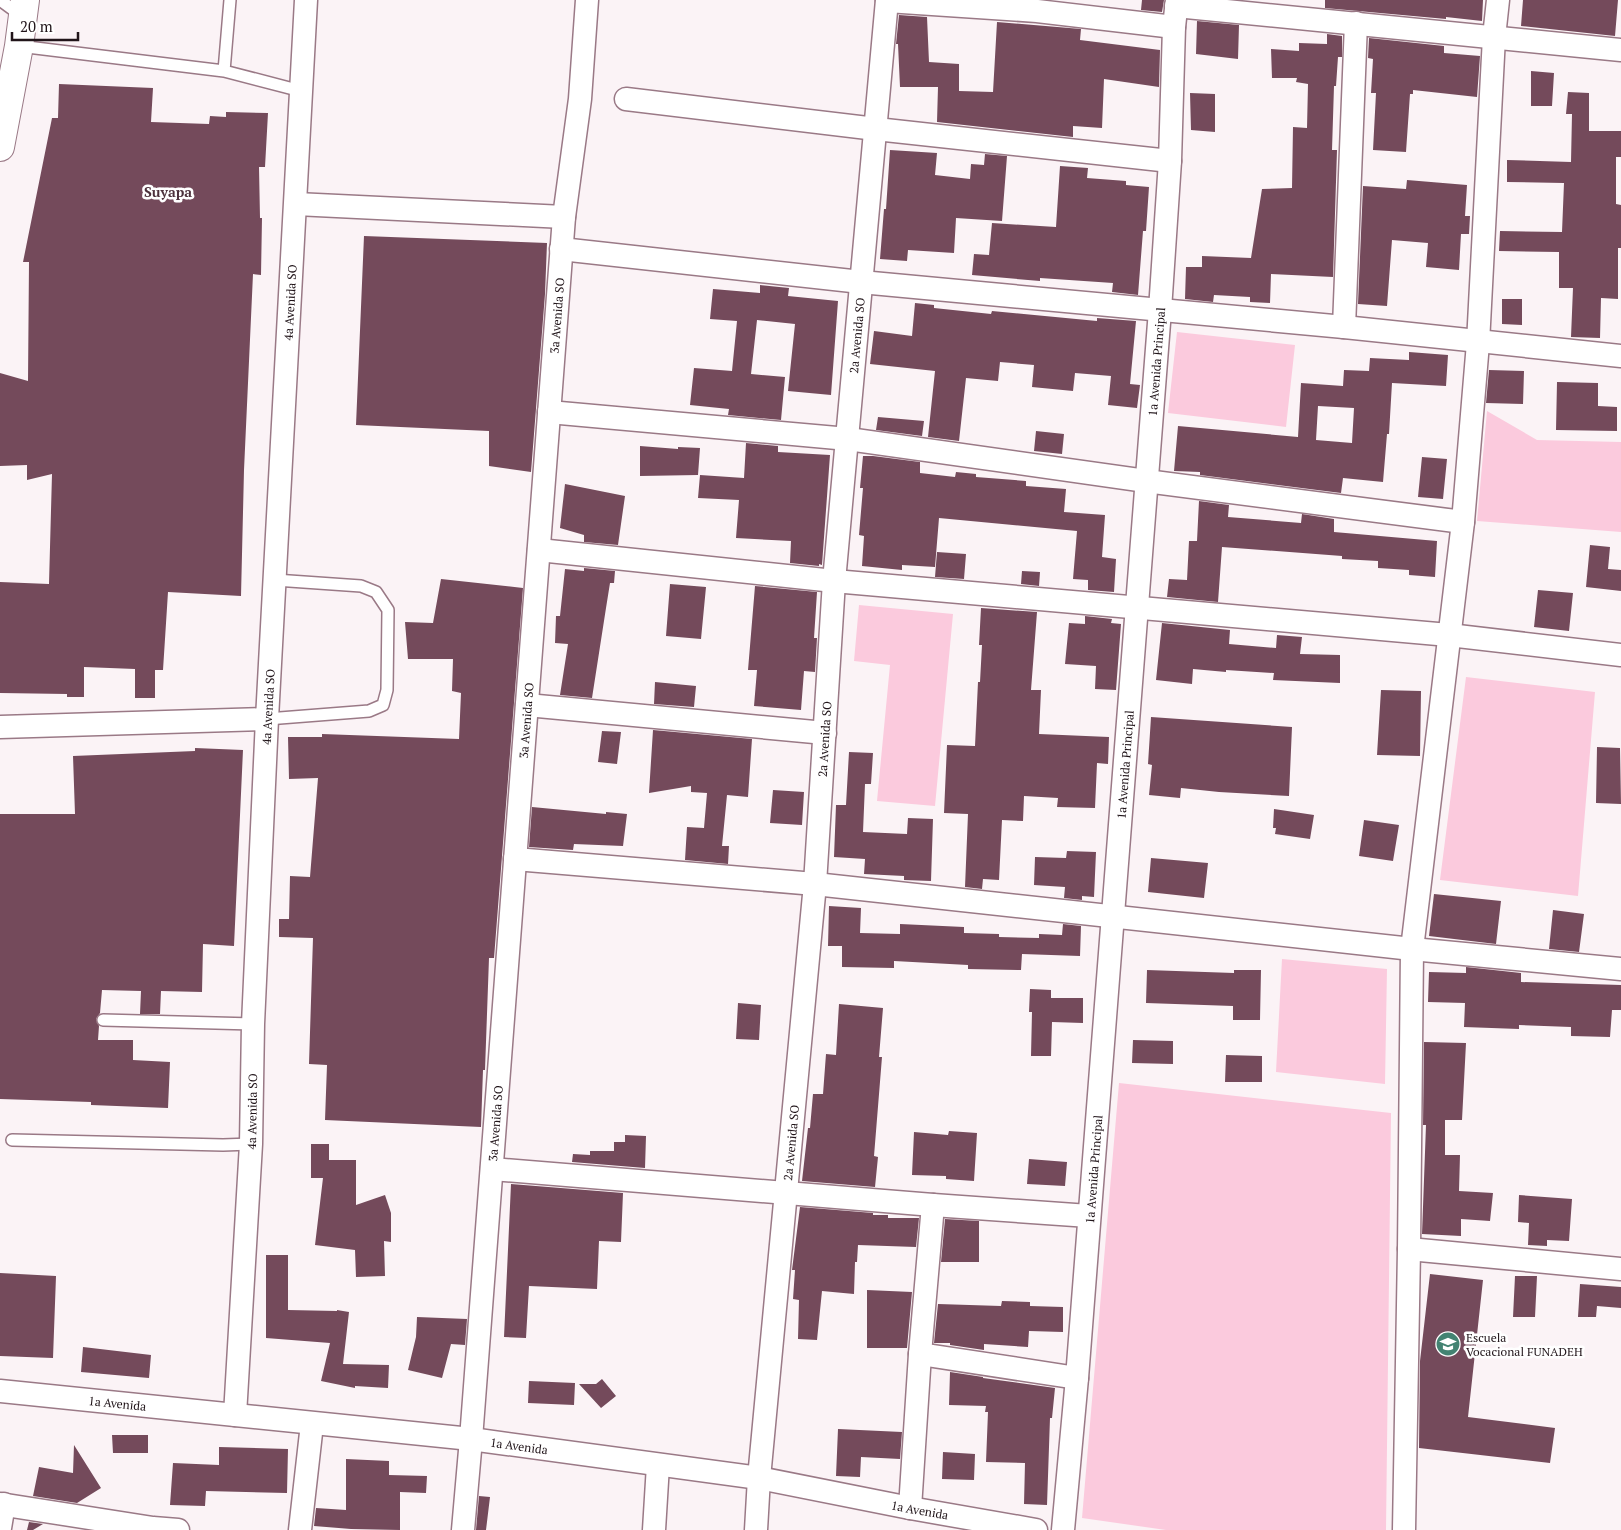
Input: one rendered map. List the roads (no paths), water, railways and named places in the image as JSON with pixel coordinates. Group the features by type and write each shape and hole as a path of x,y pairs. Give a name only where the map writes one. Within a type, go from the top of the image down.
{"street":[{"name":"4a Avenida SO","path":"235,1415 251,1144 254,1024 267,719 306,0"},
{"name":"3a Avenida SO","path":"462,1530 471,1440 564,218 580,100 587,0"},
{"path":"887,0 1176,11 1356,24 1621,50"},
{"name":"2a Avenida SO","path":"756,1530 759,1478 816,884 834,581 887,0"},
{"path":"1404,1530 1412,949 1463,522 1478,342 1494,37 1498,0"},
{"path":"0,148 24,9"},
{"name":"1a Avenida Principal","path":"1063,1530 1077,1378 1138,608 1170,161 1176,11"},
{"path":"1344,327 1356,24"},
{"path":"626,100 1170,161"},
{"path":"296,204 564,218"},
{"path":"562,249 861,282 1344,327 1621,356"},
{"path":"549,412 848,439 1146,481 1463,522"},
{"path":"539,550 834,581 1449,635 1621,655"},
{"path":"527,705 825,733"},
{"path":"0,727 267,719"},
{"path":"515,858 816,884 1412,949 1621,969"},
{"path":"492,1169 786,1194 1089,1216"},
{"path":"923,1517 920,1354 933,1205"},
{"path":"1409,1249 1621,1269"},
{"path":"920,1354 1077,1378"},
{"name":"1a Avenida","path":"0,1391 471,1440 759,1478 923,1517 1036,1530"},
{"path":"300,1530 312,1424"},
{"path":"654,1530 658,1465"},
{"path":"0,1528 2,1504 153,1529 178,1530"}],"lane":[{"path":"0,0 24,9"},
{"path":"224,71 230,0"},
{"path":"19,46 224,71 301,91"},
{"path":"267,719 369,711 383,705 387,690 388,610 376,592 361,586 274,580"},
{"path":"103,1020 254,1024"},
{"path":"12,1140 251,1144"}],"place":[{"name":"Escuela Vocacional FUNADEH","path":"1448,1344"}],"district":[{"name":"Suyapa","path":"168,191"}]}
